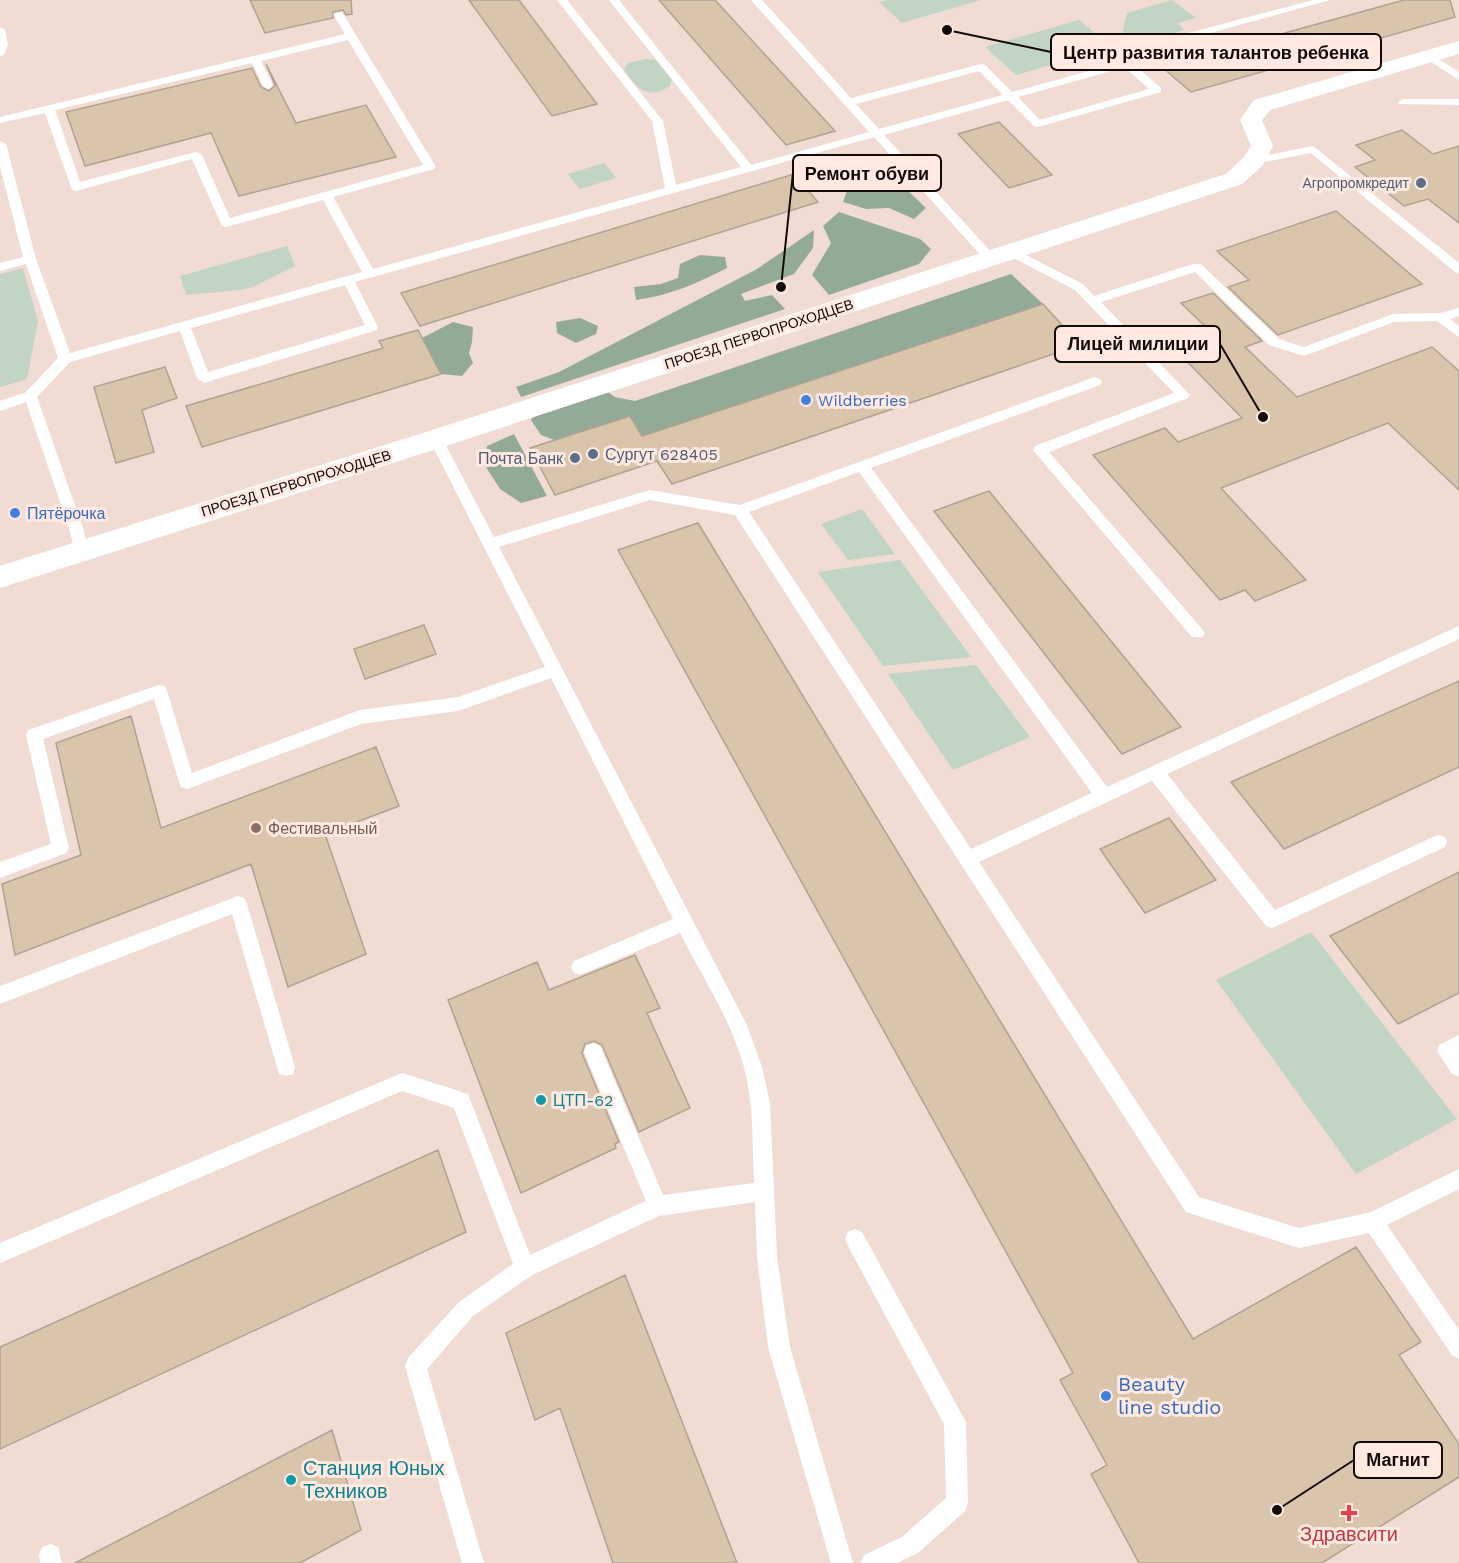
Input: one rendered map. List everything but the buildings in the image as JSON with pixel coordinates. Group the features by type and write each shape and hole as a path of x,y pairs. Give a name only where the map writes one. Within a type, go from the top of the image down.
{"street":[{"path":"1254,160 1262,146 1251,120 1262,105 1459,47"},
{"name":"ПРОЕЗД ПЕРВОПРОХОДЦЕВ","path":"0,577 436,439 1234,179 1254,160"}],"lane":[{"path":"562,0 657,121 671,190"},
{"path":"614,0 748,169"},
{"path":"756,0 876,132 1001,255 1078,287 1094,300 1183,395 1040,450 1197,633"},
{"path":"0,406 30,396 65,359 1104,70 1151,46 1296,3 1325,0"},
{"path":"49,109 76,187 196,155 226,223 430,167 338,14"},
{"path":"0,30 3,45 0,53"},
{"path":"0,120 351,36"},
{"path":"1429,56 1459,77"},
{"path":"255,59 268,86"},
{"path":"850,102 981,68 1038,124 1157,90 1123,60"},
{"path":"1403,102 1459,102"},
{"path":"0,144 30,259 65,359"},
{"path":"1254,160 1313,149 1459,269"},
{"path":"327,195 369,274"},
{"path":"0,267 30,259"},
{"path":"1094,300 1197,267 1275,342 1304,352 1393,318 1440,317 1459,312"},
{"path":"184,326 204,378 372,327 348,280"},
{"path":"1440,317 1459,333"},
{"path":"490,544 650,495 740,510 1095,382"},
{"path":"30,396 77,531 80,551"},
{"path":"436,439 739,1029 753,1067 760,1103 767,1257 779,1347 842,1563"},
{"path":"862,466 1104,796"},
{"path":"740,510 1193,1205 1299,1238 1373,1222 1459,1179"},
{"path":"967,859 1459,632"},
{"path":"0,870 60,848 34,735 45,731 159,691 188,782 360,717 458,704 555,670"},
{"path":"1155,772 1272,920 1438,842"},
{"path":"0,995 238,904 286,1067"},
{"path":"580,967 684,923"},
{"path":"1459,1044 1446,1051 1459,1067"},
{"path":"593,1052 658,1206"},
{"path":"0,1253 402,1082 461,1101 525,1268"},
{"path":"473,1563 416,1366 466,1309 525,1268 658,1206 765,1191"},
{"path":"1373,1222 1459,1348"},
{"path":"855,1239 955,1422 957,1503 910,1545 872,1563"}],"green space":[{"path":"886,0 981,0 902,23 879,2"},
{"path":"1172,0 1196,18 1178,23 1184,30 1128,46 1121,38 1127,13"},
{"path":"1079,20 1112,47 1016,75 985,47"},
{"path":"646,59 656,60 672,79 670,86 649,92 633,82 624,70 628,63"},
{"path":"871,155 926,208 914,219 889,208 866,209 843,202 859,158"},
{"path":"604,163 616,178 580,189 568,174"},
{"path":"813,163 833,164 822,192 797,166"},
{"path":"839,212 920,239 931,249 919,264 829,295 812,275 831,243 823,226"},
{"path":"814,230 813,248 794,274 741,294 745,301 772,295 785,309 521,397 516,387 559,372 757,269"},
{"path":"287,246 295,266 253,287 186,295 180,276"},
{"path":"700,255 725,257 727,268 683,288 636,300 634,287 661,284 678,278 680,264"},
{"path":"23,268 38,321 27,379 0,387 0,274"},
{"path":"1011,274 1043,304 642,436 630,416 554,440 541,435 531,420 537,409 602,388 615,397 635,401"},
{"path":"580,318 598,326 596,334 576,343 557,333 556,322"},
{"path":"453,322 473,327 469,353 473,363 462,376 441,374 422,338"},
{"path":"514,434 547,496 521,503 500,489 484,464 487,446"},
{"path":"862,509 895,554 848,560 821,524"},
{"path":"900,560 971,657 883,666 818,572"},
{"path":"976,665 1030,737 953,770 888,674"},
{"path":"1311,932 1457,1119 1356,1174 1216,980"}],"place":[{"name":"Центр развития талантов ребенка","path":"947,30"},
{"name":"Агропромкредит","path":"1421,183"},
{"name":"Ремонт обуви","path":"781,287"},
{"name":"Wildberries","path":"806,400"},
{"name":"Лицей милиции","path":"1263,417"},
{"name":"Сургут 628405","path":"593,454"},
{"name":"Почта Банк","path":"575,458"},
{"name":"Пятёрочка","path":"15,513"},
{"name":"Фестивальный","path":"256,828"},
{"name":"ЦТП-62","path":"541,1100"},
{"name":"Beauty line studio","path":"1106,1396"},
{"name":"Станция Юных Техников","path":"291,1480"},
{"name":"Магнит","path":"1277,1510"},
{"name":"Здравсити","path":"1349,1513"}]}
